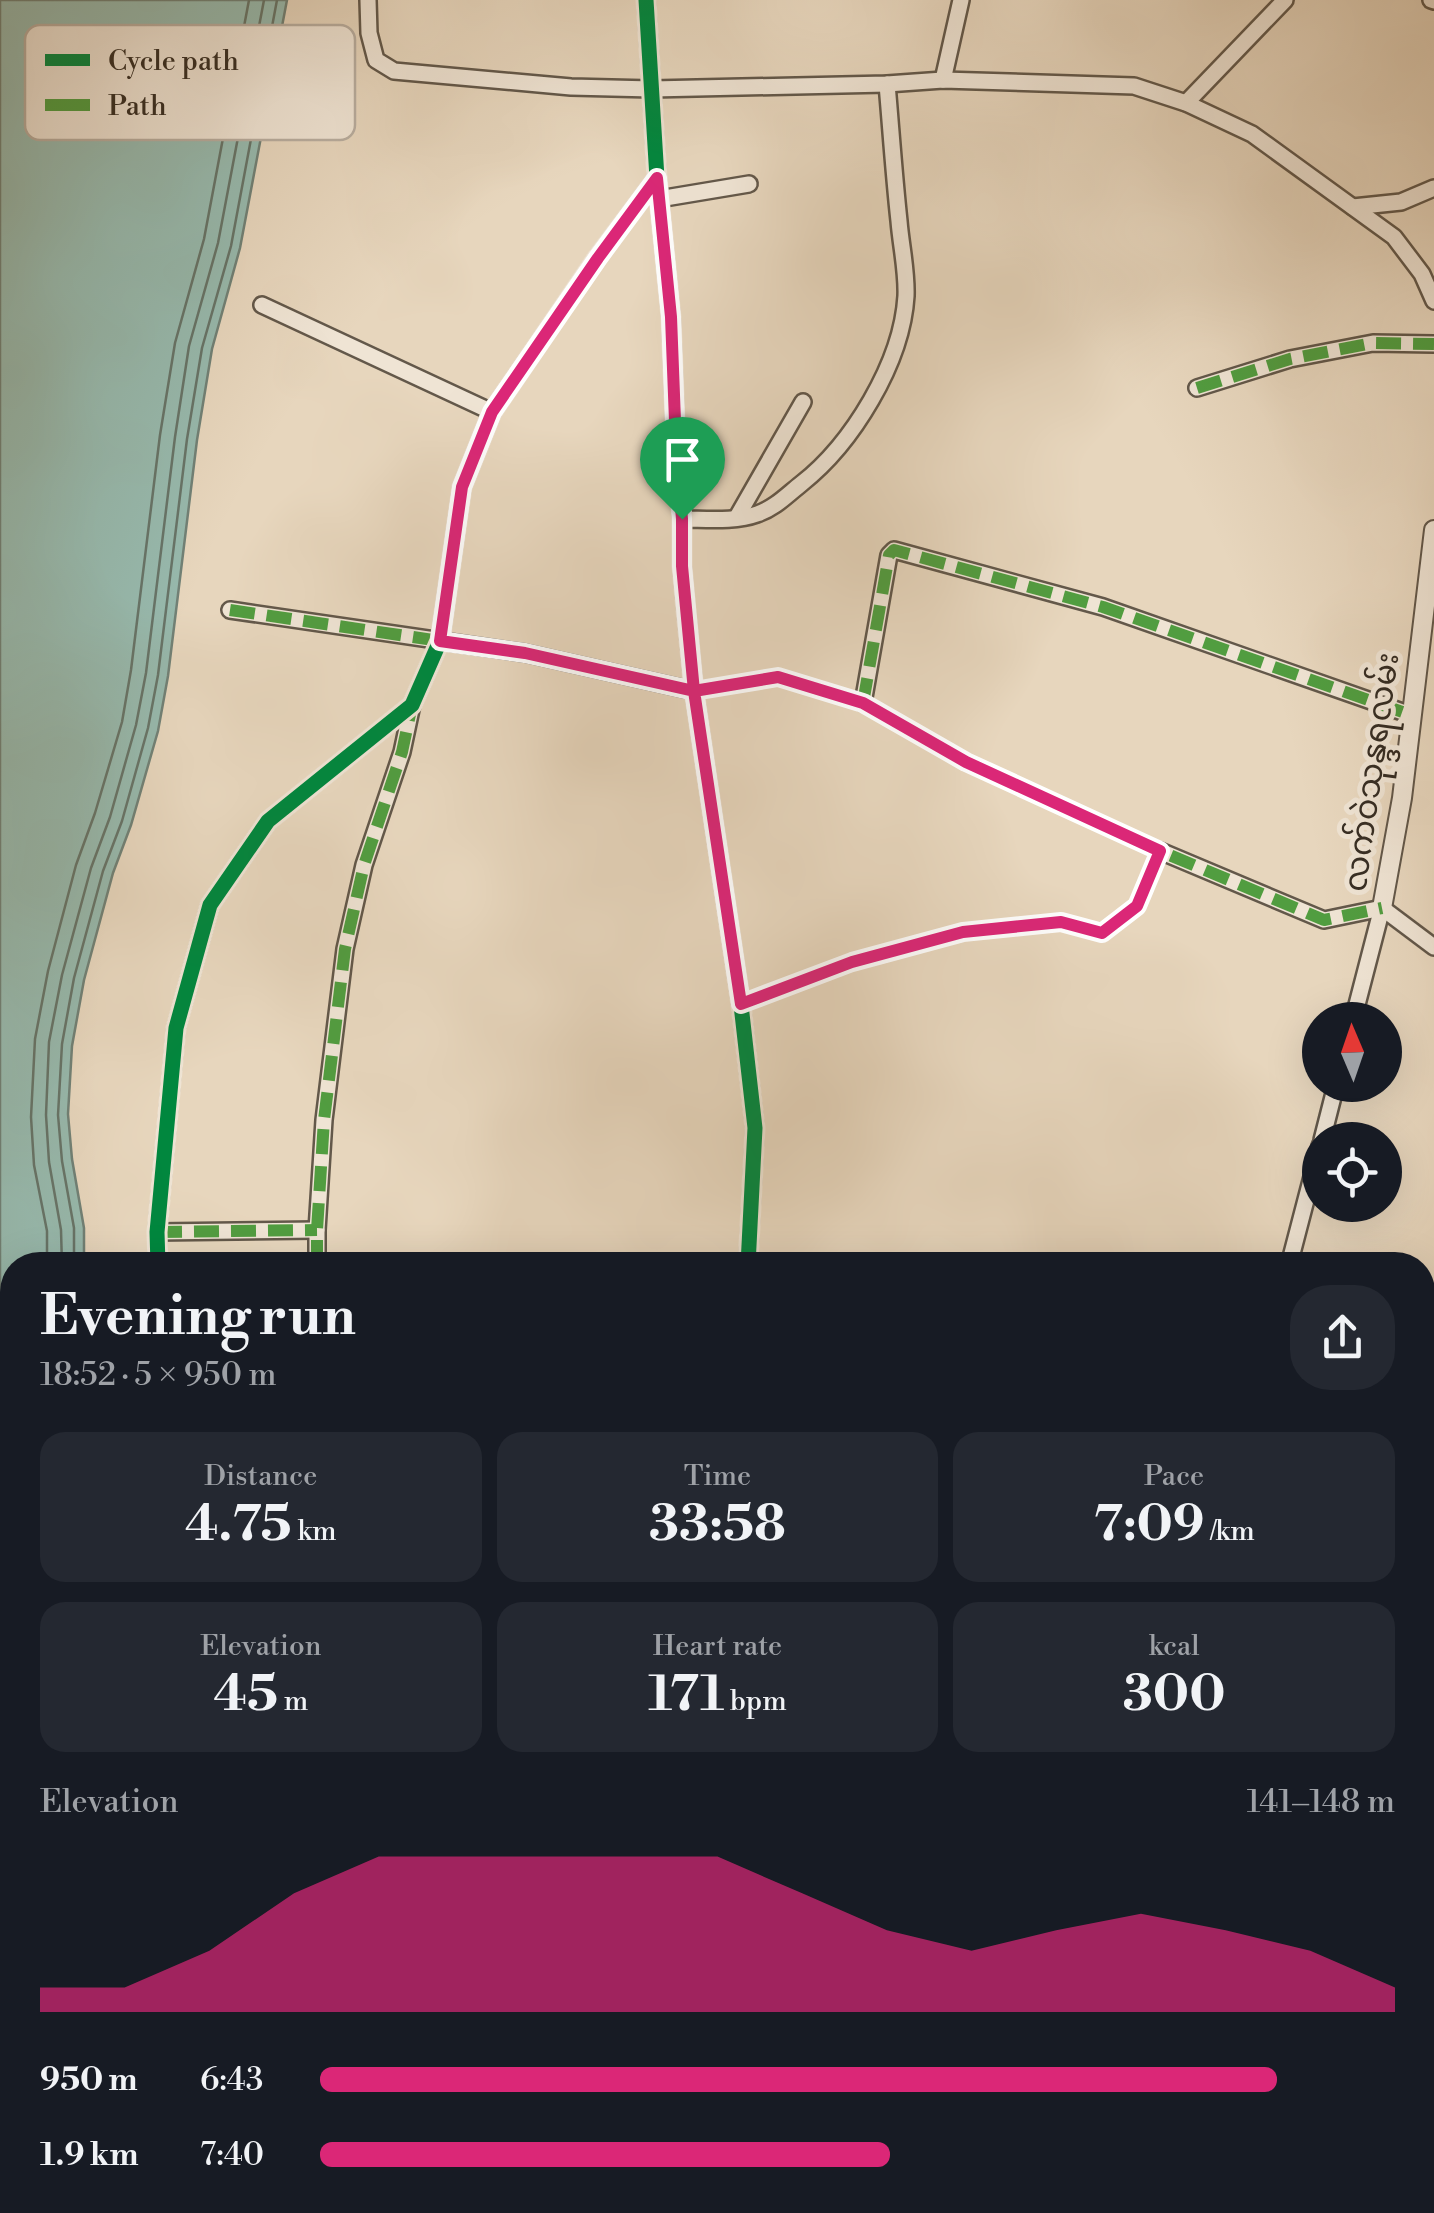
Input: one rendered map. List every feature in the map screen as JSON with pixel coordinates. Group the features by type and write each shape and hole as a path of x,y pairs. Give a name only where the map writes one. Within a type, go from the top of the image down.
{"street":[{"path":"368,0 369,32 376,60 394,71 534,85 652,89 943,80 1134,86 1186,103 1252,134 1394,237 1422,274 1434,302"},
{"path":"646,0 657,178 671,317 682,566 694,691 741,1004 755,1128 749,1252"},
{"path":"943,80 960,0"},
{"path":"1186,103 1285,0"},
{"path":"682,519 737,517 776,505 816,474 877,391 900,330 906,297 887,84"},
{"path":"317,1252 324,1120 345,948 364,865 402,752 412,705 440,641 462,487 492,412 657,178"},
{"path":"659,199 749,184"},
{"path":"1353,207 1401,202 1434,188"},
{"path":"262,305 492,412"},
{"path":"1196,388 1290,359 1373,343 1434,344"},
{"path":"737,517 802,402"},
{"name":"လက်ဝဲသုန္ဒရလမ်း","path":"1358,1002 1382,908 1402,798 1434,530"},
{"path":"863,703 890,554 894,550 1102,607 1411,715"},
{"path":"230,610 525,653 694,691 778,677 863,703 966,762 1160,851 1324,920 1382,908 1434,947"},
{"path":"158,1252 176,1028 210,905 268,821 412,705"},
{"path":"741,1004 852,962 963,932 1061,922 1102,933 1137,906 1160,851"},
{"path":"1292,1252 1302,1215"},
{"path":"157,1232 316,1230"}],"water":[{"path":"0,0 287,0 282,25 25,25 25,140 260,140 240,248 212,349 158,731 113,873 84,980 72,1046 68,1114 84,1252 0,1252"}],"marked path":[{"path":"1197,388 1290,359 1373,343 1434,344"},
{"path":"863,703 889,555 894,550 1103,607 1411,715"},
{"path":"230,610 440,641 437,648"},
{"path":"694,691 778,677 863,703 967,762 1160,851 1324,920 1382,908"},
{"path":"317,1252 324,1120 345,949 364,865 402,752 412,705"},
{"path":"741,1005 852,962 963,932 1061,922 1103,933 1137,906 1160,851"},
{"path":"157,1232 317,1230"}],"cycle path":[{"path":"646,0 657,178 671,317 686,611 755,1128 749,1252"},
{"path":"158,1252 176,1028 210,905 268,821 412,705 440,641 462,487 492,412 657,178"}],"route":[{"path":"682,519 671,317 657,178 492,412 462,487 440,641 525,653 694,691 778,677 863,703 966,762 1160,851 1137,906 1102,933 1061,922 963,932 852,962 741,1004 694,691 682,566 682,519"}]}
